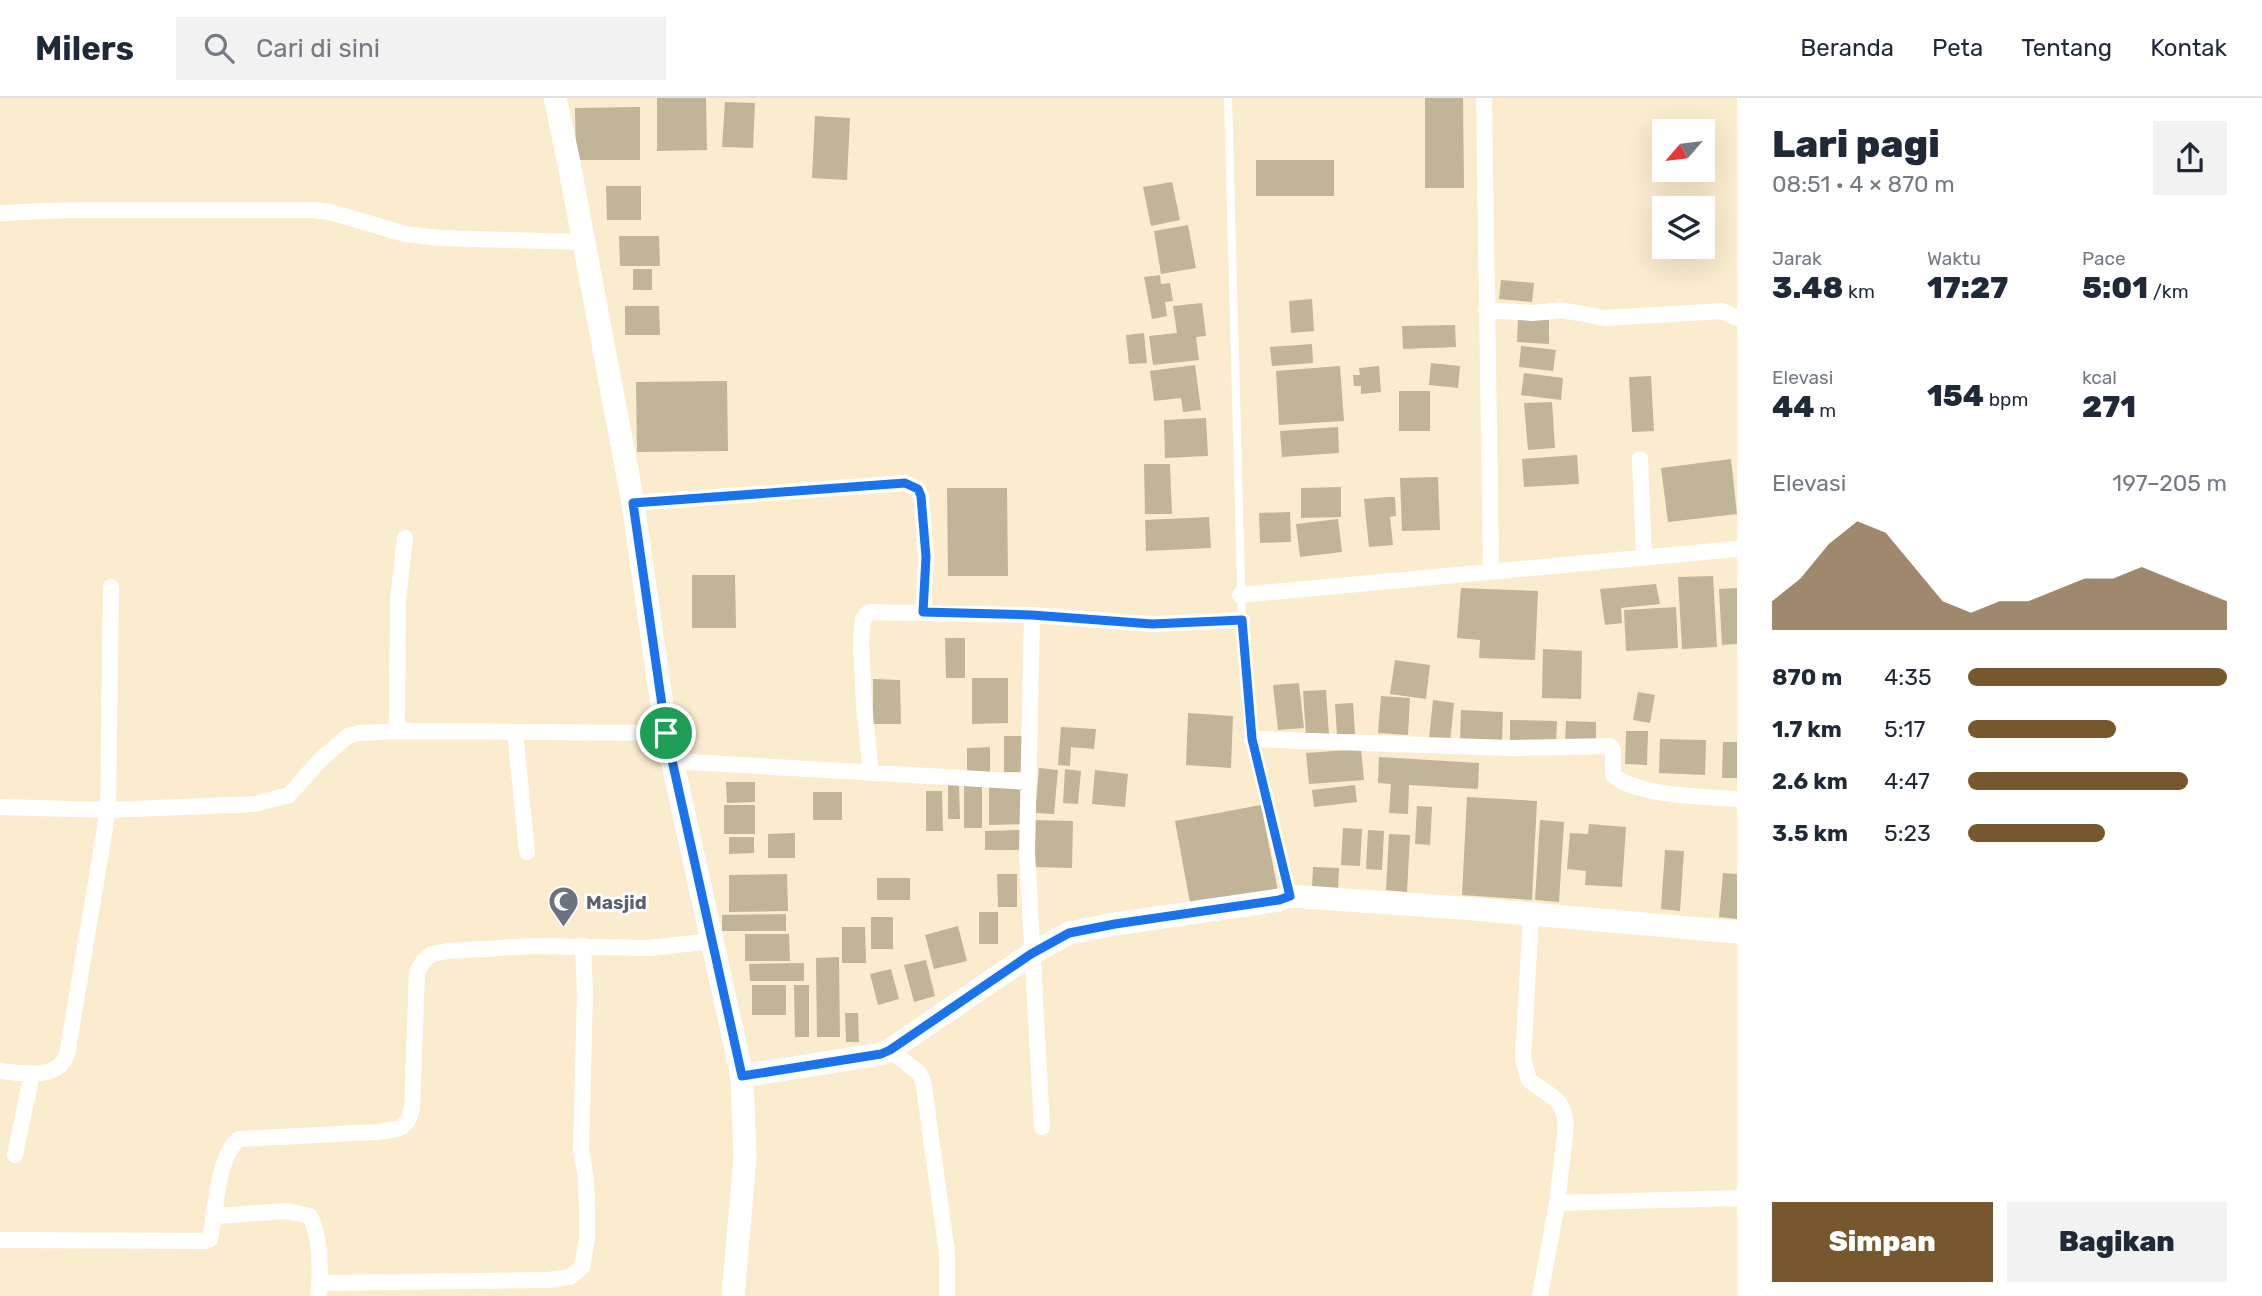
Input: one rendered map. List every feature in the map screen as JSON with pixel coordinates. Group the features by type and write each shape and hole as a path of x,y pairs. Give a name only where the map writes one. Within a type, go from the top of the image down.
{"street":[{"path":"555,98 633,503 666,733 742,1076 745,1158 733,1296"},
{"path":"1484,98 1491,570"},
{"path":"0,213 71,210 313,210 330,212 405,234 440,238 583,242"},
{"path":"1486,310 1533,313 1562,310 1605,318 1722,311 1737,318"},
{"path":"1640,459 1644,557"},
{"path":"633,503 905,483 918,489 921,496 926,557 923,612"},
{"path":"397,731 397,600 405,538"},
{"path":"1240,595 1737,549"},
{"path":"0,1071 51,1072 62,1065 67,1055 108,810 111,587"},
{"path":"871,772 863,706 861,641 863,619 869,612 1032,615 1152,624 1242,620"},
{"path":"1032,615 1027,852 1042,1127"},
{"path":"515,732 527,852"},
{"path":"0,807 108,810 255,804 276,800 289,795 322,758 348,736 359,733 666,733"},
{"path":"1252,739 1510,748 1610,746 1614,750 1613,775 1627,784 1661,793 1737,799"},
{"path":"674,761 1030,782"},
{"path":"742,1076 881,1054 1031,954 1079,930 1279,900 1290,896 1737,932"},
{"path":"1531,914 1523,1059 1529,1080 1556,1097 1565,1115 1566,1126 1557,1203 1540,1296"},
{"path":"0,1240 205,1241 209,1238 215,1216 223,1161 230,1147 239,1139 400,1129 409,1121 412,1108 417,972 424,960 432,954 448,951 583,946 649,948 712,942"},
{"path":"215,1216 286,1211 310,1216 315,1227 318,1250 319,1289 570,1277 582,1268 587,1239 586,1179 581,1149 585,992 583,946"},
{"path":"890,1050 919,1073 923,1080 947,1252 947,1296"},
{"path":"15,1155 32,1073"},
{"path":"1557,1203 1737,1198"}],"lane":[{"path":"1228,98 1240,595 1252,739 1290,896"}],"building":[{"path":"657,98 706,98 707,150 657,151"},
{"path":"1425,98 1463,98 1464,188 1425,188"},
{"path":"725,102 755,103 753,148 722,147"},
{"path":"640,107 640,160 576,160 575,108"},
{"path":"815,116 850,118 847,180 812,178"},
{"path":"1256,160 1334,160 1334,196 1256,196"},
{"path":"1172,182 1180,220 1151,226 1143,187"},
{"path":"606,186 641,186 641,220 607,220"},
{"path":"1188,225 1196,268 1161,274 1154,231"},
{"path":"619,236 659,236 660,266 620,266"},
{"path":"633,269 652,269 652,290 633,290"},
{"path":"1160,275 1161,284 1170,283 1173,301 1165,302 1167,316 1152,319 1144,277"},
{"path":"1501,280 1534,283 1532,302 1499,299"},
{"path":"1312,299 1314,331 1291,333 1289,301"},
{"path":"1202,303 1206,336 1196,337 1199,360 1153,365 1149,336 1177,333 1173,306"},
{"path":"625,306 659,306 660,335 625,335"},
{"path":"1518,319 1549,320 1549,344 1517,342"},
{"path":"1455,325 1456,347 1403,349 1402,326"},
{"path":"1144,333 1147,363 1129,364 1126,335"},
{"path":"1312,344 1313,363 1272,366 1270,347"},
{"path":"1521,346 1556,350 1553,371 1519,367"},
{"path":"1431,363 1460,366 1458,388 1429,385"},
{"path":"1195,365 1201,410 1183,412 1181,398 1154,401 1150,371"},
{"path":"1340,366 1344,421 1279,425 1276,371"},
{"path":"1379,366 1381,392 1361,394 1361,386 1354,386 1353,375 1360,375 1359,368"},
{"path":"1524,373 1563,378 1561,400 1521,395"},
{"path":"1651,376 1654,431 1632,432 1629,377"},
{"path":"727,381 728,451 637,452 636,382"},
{"path":"1399,391 1430,391 1430,431 1399,431"},
{"path":"1552,402 1555,448 1528,450 1524,403"},
{"path":"1206,418 1208,456 1165,458 1164,420"},
{"path":"1338,427 1339,453 1282,457 1280,431"},
{"path":"1577,455 1579,484 1524,487 1522,459"},
{"path":"1731,459 1737,514 1668,522 1661,468"},
{"path":"1144,464 1170,464 1172,514 1145,514"},
{"path":"1438,477 1440,530 1402,531 1400,478"},
{"path":"1341,487 1341,517 1301,518 1301,488"},
{"path":"947,488 1007,488 1008,576 948,576"},
{"path":"1395,497 1396,516 1390,517 1393,545 1369,547 1364,499"},
{"path":"1290,512 1291,542 1260,543 1259,513"},
{"path":"1209,517 1211,548 1146,551 1145,520"},
{"path":"1338,519 1342,552 1300,557 1296,524"},
{"path":"692,575 735,575 736,628 692,628"},
{"path":"1713,576 1717,647 1682,649 1678,577"},
{"path":"1656,584 1660,604 1621,608 1622,623 1605,625 1600,589"},
{"path":"1461,588 1538,591 1535,660 1479,658 1480,640 1457,638"},
{"path":"1737,588 1737,644 1722,645 1719,589"},
{"path":"1676,607 1678,648 1626,651 1624,610"},
{"path":"945,638 965,638 965,678 946,678"},
{"path":"1543,649 1582,651 1581,699 1542,698"},
{"path":"1395,660 1430,665 1426,699 1390,694"},
{"path":"972,678 1008,678 1008,723 972,724"},
{"path":"873,679 900,680 901,724 873,724"},
{"path":"1299,683 1304,728 1278,730 1273,685"},
{"path":"1326,690 1329,735 1306,736 1303,691"},
{"path":"1638,692 1655,695 1650,723 1633,720"},
{"path":"1381,696 1410,698 1408,735 1378,733"},
{"path":"1433,700 1454,703 1450,742 1429,739"},
{"path":"1353,703 1355,734 1337,735 1335,704"},
{"path":"1461,710 1503,712 1502,743 1460,741"},
{"path":"1188,713 1233,716 1231,768 1186,765"},
{"path":"1510,720 1557,721 1556,743 1510,742"},
{"path":"1566,721 1596,722 1596,744 1565,744"},
{"path":"1061,727 1096,729 1094,749 1071,747 1070,766 1058,765"},
{"path":"1626,731 1648,731 1647,765 1625,764"},
{"path":"1004,736 1026,736 1027,772 1004,772"},
{"path":"1660,739 1706,740 1705,775 1659,773"},
{"path":"1723,742 1737,742 1737,778 1722,778"},
{"path":"990,747 990,773 967,773 967,748"},
{"path":"1361,749 1364,780 1309,784 1306,753"},
{"path":"1379,757 1479,763 1478,789 1409,785 1408,814 1389,813 1391,784 1378,783"},
{"path":"1039,768 1058,770 1054,814 1035,813"},
{"path":"1065,769 1081,771 1078,804 1063,803"},
{"path":"1095,770 1128,774 1125,807 1092,804"},
{"path":"726,782 755,782 755,802 727,803"},
{"path":"948,785 959,785 960,819 948,819"},
{"path":"1355,785 1357,802 1314,807 1312,790"},
{"path":"964,786 982,786 982,828 964,828"},
{"path":"989,786 1023,786 1024,824 989,825"},
{"path":"926,791 942,791 943,831 926,831"},
{"path":"813,792 842,792 842,820 813,820"},
{"path":"1467,797 1537,801 1532,900 1462,895"},
{"path":"724,805 755,805 755,834 724,834"},
{"path":"1261,805 1278,891 1191,908 1175,821"},
{"path":"1417,806 1432,807 1430,845 1415,844"},
{"path":"1031,820 1073,821 1072,868 1031,867"},
{"path":"1540,820 1564,822 1559,902 1535,900"},
{"path":"1589,824 1626,827 1622,887 1585,885 1586,871 1567,869 1570,833 1588,834"},
{"path":"1343,828 1362,829 1360,866 1341,865"},
{"path":"1022,830 1022,850 985,850 985,831"},
{"path":"1368,830 1384,831 1382,870 1366,869"},
{"path":"795,833 795,858 768,858 768,834"},
{"path":"1389,834 1410,835 1407,892 1386,890"},
{"path":"729,837 754,837 754,853 729,854"},
{"path":"1665,850 1684,851 1680,911 1661,909"},
{"path":"1313,867 1339,868 1338,890 1312,888"},
{"path":"1723,873 1737,874 1737,919 1719,917"},
{"path":"787,874 788,911 729,912 729,875"},
{"path":"997,874 1017,874 1017,907 998,907"},
{"path":"877,878 910,878 910,900 877,900"},
{"path":"979,912 998,912 998,944 979,944"},
{"path":"786,914 786,931 722,931 722,915"},
{"path":"871,917 893,917 893,949 871,949"},
{"path":"958,926 967,961 934,969 925,935"},
{"path":"842,927 865,927 866,963 842,963"},
{"path":"745,934 789,934 790,961 745,961"},
{"path":"839,957 840,1037 817,1037 816,958"},
{"path":"926,960 935,996 914,1002 904,965"},
{"path":"804,963 804,981 750,981 749,964"},
{"path":"891,969 899,999 878,1005 870,974"},
{"path":"752,985 786,985 786,1015 752,1015"},
{"path":"794,985 809,985 809,1037 795,1037"},
{"path":"845,1013 858,1013 859,1042 846,1042"}],"place":[{"name":"Masjid","path":"563,929"}],"route":[{"path":"905,483 918,489 921,496 926,557 923,612 1032,615 1152,624 1242,620 1252,739 1290,896 1279,900 1069,933 1031,954 881,1054 742,1076 666,733 633,503 905,483"}]}
